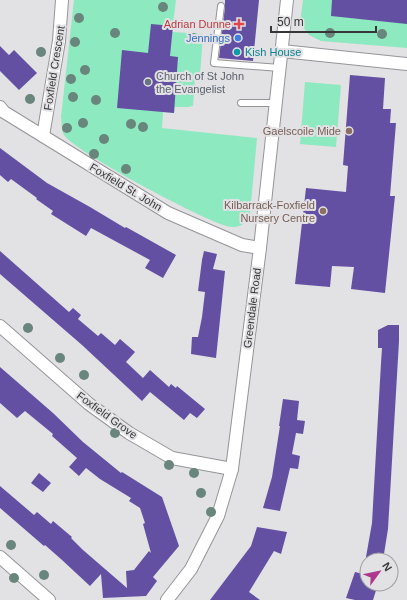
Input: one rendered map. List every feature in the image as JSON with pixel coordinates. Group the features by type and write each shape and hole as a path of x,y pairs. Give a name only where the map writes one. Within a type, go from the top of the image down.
{"street":[{"name":"Foxfield Crescent","path":"43,136 59,41 62,0"},
{"name":"Greendale Road","path":"166,600 191,569 218,516 232,469 260,248 287,0"},
{"path":"282,51 407,64"},
{"name":"Foxfield St. John","path":"0,108 4,112 168,213 242,245 260,248"},
{"name":"Foxfield Grove","path":"0,326 89,404 129,433 172,458 232,469"},
{"path":"0,557 49,600"}],"lane":[{"path":"221,6 214,63 280,68"},
{"path":"241,103 276,103"}],"green space":[{"path":"74,0 176,0 172,32 203,34 200,76 195,76 193,106 175,107 174,113 163,112 162,128 257,138 250,214 243,224 238,227 232,227 220,224 199,215 116,171 91,156 64,135 61,117"},
{"path":"303,0 407,0 407,48 321,41 309,35 300,23"},
{"path":"305,82 341,85 336,147 300,144"}],"building":[{"path":"225,0 259,0 253,61 219,58"},
{"path":"332,0 407,0 407,24 331,16"},
{"name":"Church of St John the Evangelist","path":"151,24 173,26 170,56 178,57 174,113 117,108 122,50 148,53"},
{"path":"0,46 9,55 14,50 37,73 19,90 0,71"},
{"path":"350,75 385,78 383,109 391,109 390,123 396,123 390,196 395,196 385,293 351,289 354,267 332,266 330,287 295,284 306,188 346,192 348,166 343,165"},
{"path":"0,148 47,183 125,228 126,227 176,255 163,278 145,268 150,260 91,228 86,236 51,214 53,211 11,179 8,182 0,175"},
{"path":"0,251 69,312 73,308 81,315 78,319 98,336 101,333 115,345 120,339 135,352 126,362 143,378 150,370 169,387 171,384 176,388 177,386 205,409 197,418 190,413 184,420 150,392 142,401 82,345 0,274"},
{"path":"204,251 217,254 213,269 225,271 216,358 191,354 192,337 198,337 202,317 205,292 198,291"},
{"path":"388,325 399,325 388,529 384,552 367,552 372,523 382,348 378,348 378,330"},
{"path":"0,367 53,413 83,442 121,473 122,472 162,497 179,546 153,577 157,581 146,596 103,598 101,574 90,586 45,545 44,546 0,508 0,486 34,515 37,512 51,524 53,521 72,537 71,538 83,550 127,588 126,571 134,570 149,551 151,553 143,524 145,523 140,508 129,501 131,498 100,479 86,468 79,476 69,467 77,458 52,436 53,434 25,411 17,418 0,403"},
{"path":"283,399 299,401 297,420 305,421 303,434 296,433 292,454 300,456 298,469 290,468 280,511 263,508 272,477"},
{"path":"39,473 51,483 43,492 31,483"},
{"path":"257,527 287,532 281,554 274,551 249,592 260,600 210,600 251,546"},
{"path":"355,572 359,573 359,592 376,592 373,600 355,600 346,598"}],"place":[{"name":"Adrian Dunne","path":"239,24"},
{"name":"Jennings","path":"238,38"},
{"name":"Kish House","path":"237,52"},
{"name":"Church of St John the Evangelist","path":"148,82"},
{"name":"Gaelscoile Mide","path":"349,131"},
{"name":"Kilbarrack-Foxfield Nursery Centre","path":"323,211"}]}
